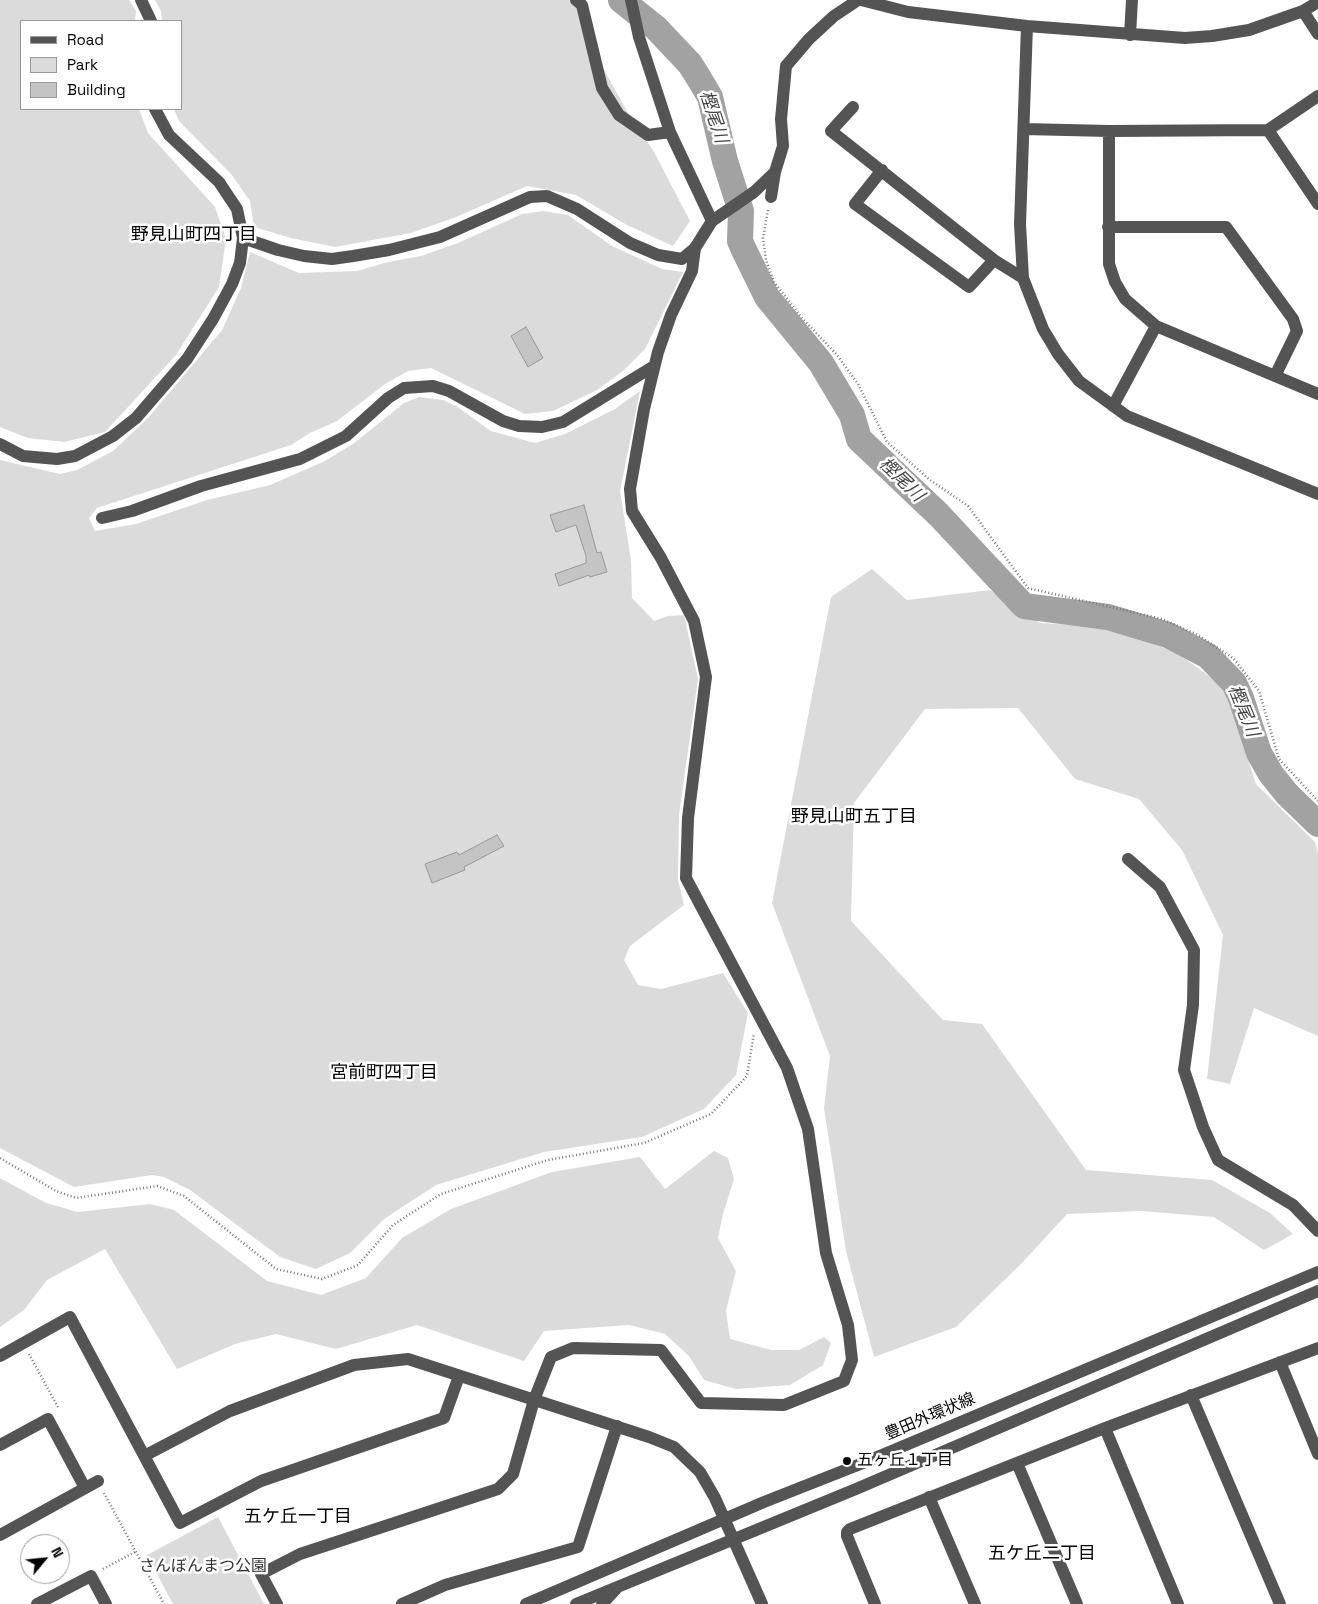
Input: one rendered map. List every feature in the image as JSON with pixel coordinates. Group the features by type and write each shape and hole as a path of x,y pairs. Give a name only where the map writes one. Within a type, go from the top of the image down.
{"street":[{"path":"141,0 151,20"},
{"path":"576,0 582,5 602,88 619,115 648,135 670,132"},
{"path":"631,0 639,37 670,132 712,221"},
{"path":"771,196 775,172 783,146 781,119 786,66 809,39 834,16 859,0 909,6 1026,26 1185,38 1249,30 1303,10 1318,2"},
{"path":"1130,35 1132,0"},
{"path":"1303,10 1318,34"},
{"path":"1026,26 1020,224 1023,278 1043,329 1058,354 1079,381 1127,416 1318,494"},
{"path":"1024,129 1109,131 1268,130 1318,96"},
{"path":"853,107 831,131 994,260 1023,278"},
{"path":"0,444 12,452 32,458 57,459 75,456 104,441 136,418 187,358 214,319 232,284 240,263 243,238 237,209 219,182 169,135 156,110"},
{"path":"1268,130 1318,204"},
{"path":"1109,131 1109,264 1115,282 1125,299 1156,326 1318,394"},
{"path":"882,170 854,204 970,287 994,260"},
{"path":"243,238 278,250 304,256 332,259 388,250 440,237 530,197 547,196 577,209 630,243 658,255 682,259 695,248 712,221 754,192 775,172"},
{"path":"1108,227 1226,228 1293,319 1298,331 1275,376"},
{"path":"277,1604 261,1574 300,1554 498,1488 513,1474 534,1400 551,1357 574,1348 661,1350 701,1403 784,1405 844,1381 852,1360 848,1324 826,1253 808,1129 787,1068 757,1008 686,878 688,818 706,677 694,621 661,558 632,511 630,488 644,409 654,366 671,315 692,271 695,248"},
{"path":"1113,406 1156,326"},
{"path":"102,518 132,511 201,486 300,459 346,436 388,398 404,388 433,386 449,391 503,421 519,426 542,427 563,422 654,366"},
{"path":"1128,859 1160,887 1194,950 1193,1005 1184,1070 1203,1127 1218,1160 1293,1206 1318,1231"},
{"name":"豊田外環状線","path":"526,1604 1318,1272"},
{"path":"576,1604 856,1489 1318,1291"},
{"path":"0,1356 70,1317 146,1455 180,1523 261,1481 444,1418 459,1376"},
{"path":"874,1604 846,1532 1105,1428 1318,1348"},
{"path":"146,1455 230,1411 354,1365 408,1359 617,1426 674,1447 700,1472 762,1604"},
{"path":"1280,1362 1318,1454"},
{"path":"1191,1396 1280,1604"},
{"path":"0,1445 48,1418 85,1488"},
{"path":"402,1604 445,1585 578,1547 617,1426"},
{"path":"1105,1428 1178,1604"},
{"path":"1017,1463 1077,1604"},
{"path":"0,1535 98,1481"},
{"path":"930,1498 975,1604"},
{"path":"37,1604 91,1576 106,1604"},
{"path":"602,1604 620,1586"}],"path":[{"path":"771,196 763,238 766,260 774,282 802,318 837,355 858,384 887,442 930,480 968,506 1028,588 1162,619 1196,634 1233,658 1259,691 1279,759 1318,801"},
{"path":"0,1158 56,1191 76,1198 158,1186 184,1196 276,1269 322,1279 358,1265 393,1225 441,1194 548,1160 644,1143 711,1114 748,1076 757,1008"},
{"path":"98,1481 164,1604"},
{"path":"91,1576 135,1552"}],"green space":[{"path":"0,0 129,0 136,11 135,20 20,20 20,110 139,110 148,133 215,207 226,239 219,287 176,355 105,432 64,442 28,438 0,427"},
{"path":"155,0 574,0 599,61 633,122 653,150 690,221 673,246 627,225 576,195 527,186 456,217 411,233 335,247 291,238 254,227 250,201 231,174 179,121 174,110 182,110 182,20 162,20 161,11"},
{"path":"543,211 568,215 612,246 662,269 683,272 645,349 623,371 597,390 553,411 525,414 431,368 408,371 385,384 337,421 310,433 291,445 97,508 89,518 95,531 136,524 207,500 270,485 323,462 353,444 404,403 419,397 443,400 456,406 491,431 535,443 565,434 615,409 640,391 620,491 631,560 632,598 654,621 668,616 684,615 698,679 679,815 678,880 684,905 630,946 624,960 638,985 661,989 723,973 748,1013 736,1075 704,1109 642,1137 544,1152 436,1185 384,1219 350,1253 316,1269 280,1257 190,1190 164,1177 152,1175 74,1187 0,1148 0,460 60,474 77,470 113,451 148,418 222,330 241,288 250,252 299,273 357,271 388,262 421,256 458,243 522,214"},
{"path":"872,569 907,600 990,590 1040,623 1112,627 1179,654 1225,688 1256,784 1315,842 1318,853 1318,1036 1254,1008 1230,1084 1207,1079 1223,935 1182,850 1139,799 1075,779 1018,708 925,709 854,803 851,921 943,1020 982,1024 1086,1170 1212,1180 1270,1213 1293,1234 1264,1250 1214,1217 1142,1211 1067,1214 1022,1263 956,1327 874,1357 846,1251 824,1108 830,1056 772,903 831,597"},
{"path":"714,1151 728,1158 734,1179 718,1238 736,1271 726,1311 730,1339 771,1350 799,1350 824,1337 831,1343 823,1365 790,1385 736,1389 704,1380 689,1356 665,1334 629,1325 544,1331 524,1361 417,1325 336,1349 276,1334 235,1344 177,1369 105,1249 47,1280 24,1310 0,1327 0,1178 46,1203 78,1212 150,1204 174,1210 267,1281 321,1295 366,1278 402,1238 451,1209 552,1172 640,1157 665,1189"},
{"name":"さんぼんまつ公園","path":"218,1517 264,1604 173,1604 147,1555"}],"building":[{"path":"526,327 543,358 528,367 511,336"},
{"path":"584,505 597,553 601,552 607,572 590,577 589,575 559,586 555,574 586,563 586,556 576,525 556,532 550,515"},
{"path":"497,835 504,846 464,867 465,870 432,883 425,864 457,852 459,855"}],"waterway":[{"name":"樫尾川","path":"621,0 656,28 690,64 710,97 725,161 741,211 740,241 767,297 821,363 852,415 859,439 939,515 1024,606 1108,617 1168,635 1208,656 1234,683 1241,698 1259,753 1271,774 1287,794 1318,824"}],"place":[{"name":"五ヶ丘１丁目","path":"847,1461"}],"district":[{"name":"野見山町四丁目","path":"194,235"},
{"name":"野見山町五丁目","path":"854,817"},
{"name":"宮前町四丁目","path":"384,1073"},
{"name":"五ケ丘一丁目","path":"298,1517"},
{"name":"五ケ丘二丁目","path":"1042,1554"}]}
